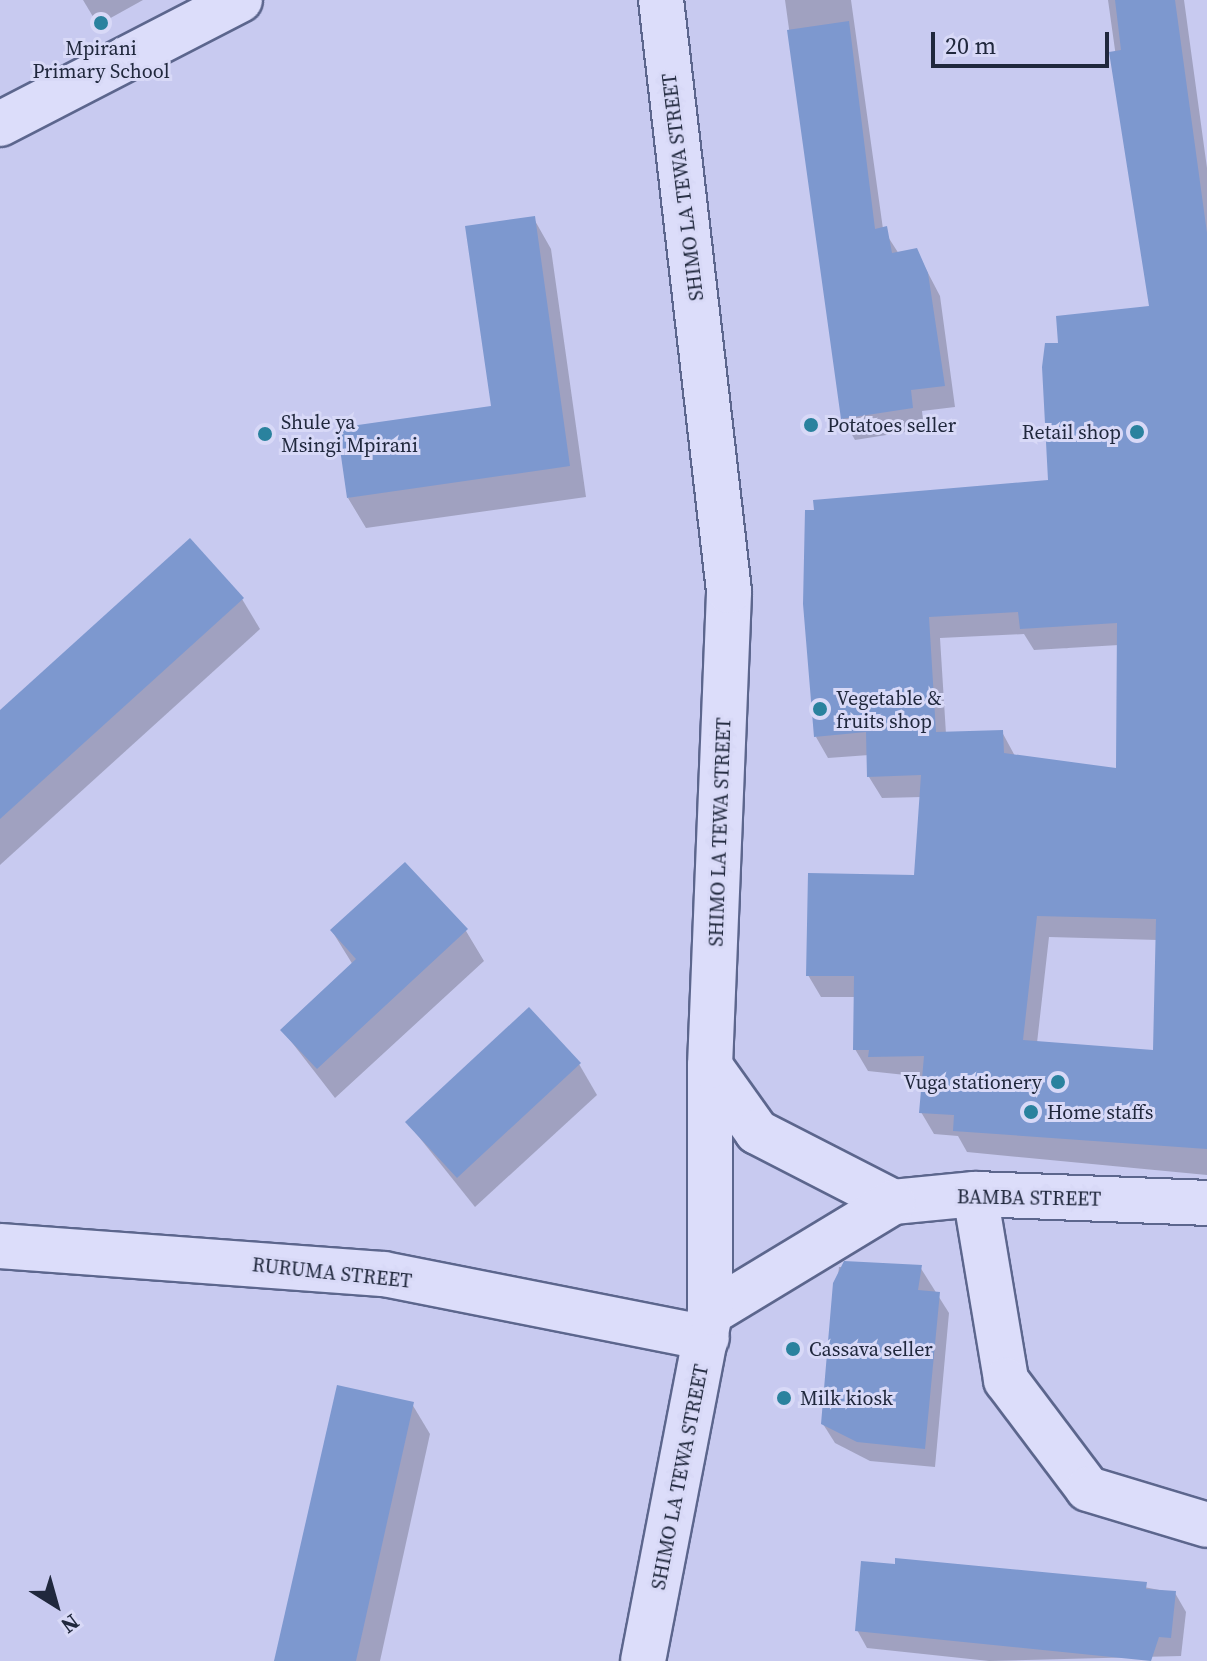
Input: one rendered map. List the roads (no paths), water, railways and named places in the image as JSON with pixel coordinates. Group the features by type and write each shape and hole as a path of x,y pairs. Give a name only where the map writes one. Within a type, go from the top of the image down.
{"street":[{"path":"0,124 240,0"},
{"name":"SHIMO LA TEWA STREET","path":"643,1661 709,1326 710,1066 729,591 661,0"},
{"path":"709,1326 893,1202 757,1132 710,1066"},
{"path":"975,1194 1006,1380 1088,1489 1207,1525"},
{"name":"BAMBA STREET","path":"893,1202 975,1194 1207,1203"},
{"name":"RURUMA STREET","path":"0,1246 384,1274 709,1326"}],"place":[{"name":"Mpirani Primary School","path":"101,23"},
{"name":"Potatoes seller","path":"811,425"},
{"name":"Retail shop","path":"1137,432"},
{"name":"Shule ya Msingi Mpirani","path":"265,434"},
{"name":"Vegetable & fruits shop","path":"820,709"},
{"name":"Vuga stationery","path":"1058,1082"},
{"name":"Home staffs","path":"1031,1112"},
{"name":"Cassava seller","path":"793,1349"},
{"name":"Milk kiosk","path":"784,1398"}]}
